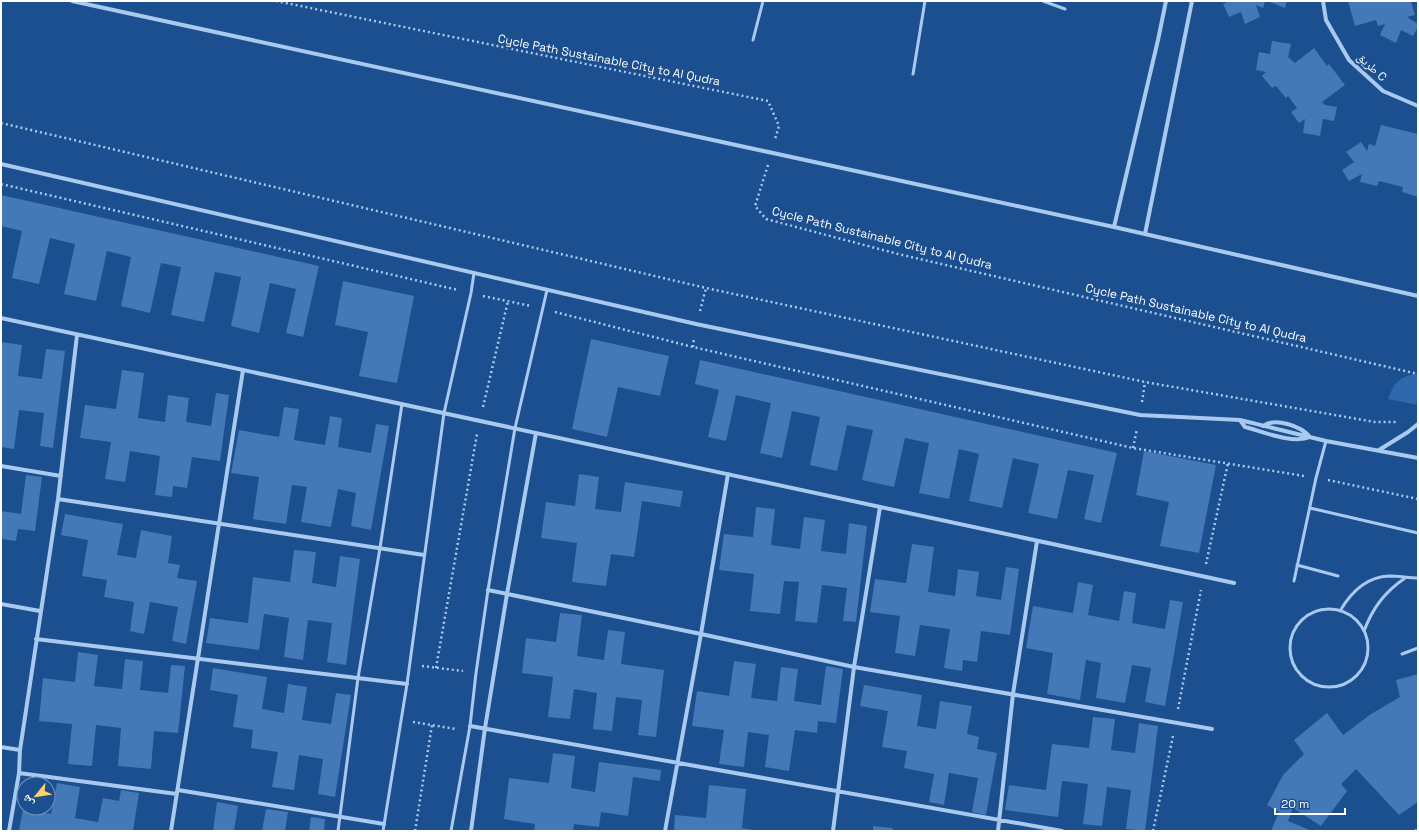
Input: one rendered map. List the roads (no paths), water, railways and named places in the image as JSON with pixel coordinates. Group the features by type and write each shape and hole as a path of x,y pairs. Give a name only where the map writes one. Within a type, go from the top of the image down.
{"street":[{"path":"72,1 1114,227 1418,296"},
{"path":"1114,227 1166,1"},
{"path":"1145,234 1192,1"},
{"name":"طريق C","path":"1323,1 1326,20 1349,60 1383,91 1418,106"},
{"path":"1,164 696,324 1140,415 1240,420 1263,426 1271,422 1295,427 1303,430 1310,437 1326,441 1418,458"},
{"path":"1,318 1037,541 1204,575 1234,583"},
{"path":"9,831 19,773 20,750 40,610 58,498 77,335"},
{"path":"171,831 243,370"},
{"path":"1240,420 1245,427 1292,439 1302,440 1310,437"},
{"path":"1379,450 1418,424"},
{"path":"471,831 485,728 536,433"},
{"path":"1,466 61,476"},
{"path":"665,831 701,634 728,474"},
{"path":"58,498 424,555"},
{"path":"833,831 854,667 880,507"},
{"path":"998,831 1013,694 1037,541"},
{"path":"488,590 854,667 1212,729"},
{"path":"1,604 40,610"},
{"path":"36,639 407,684"},
{"path":"470,726 1062,831"},
{"path":"1,747 20,750"},
{"path":"19,773 177,792 384,824"}],"lane":[{"path":"753,40 763,1"},
{"path":"913,74 925,1"},
{"path":"1043,1 1065,9"},
{"path":"382,831 410,665 444,413 471,293 474,273"},
{"path":"451,831 470,726 488,590 515,428 547,290"},
{"path":"338,831 358,678 402,404"},
{"path":"1294,581 1316,478 1326,441"},
{"path":"1310,508 1418,533"},
{"path":"1297,565 1338,576"},
{"path":"1340,611 1348,597 1360,587 1374,579 1390,576 1418,578"},
{"path":"1364,630 1369,618 1384,595 1405,578"},
{"path":"1326,609 1340,611 1348,614 1357,621 1364,630 1368,652 1360,673 1352,680 1331,688 1320,687 1301,676 1294,667 1290,656 1292,634 1298,624 1316,611 1326,609"},
{"path":"1402,654 1418,648"}]}
